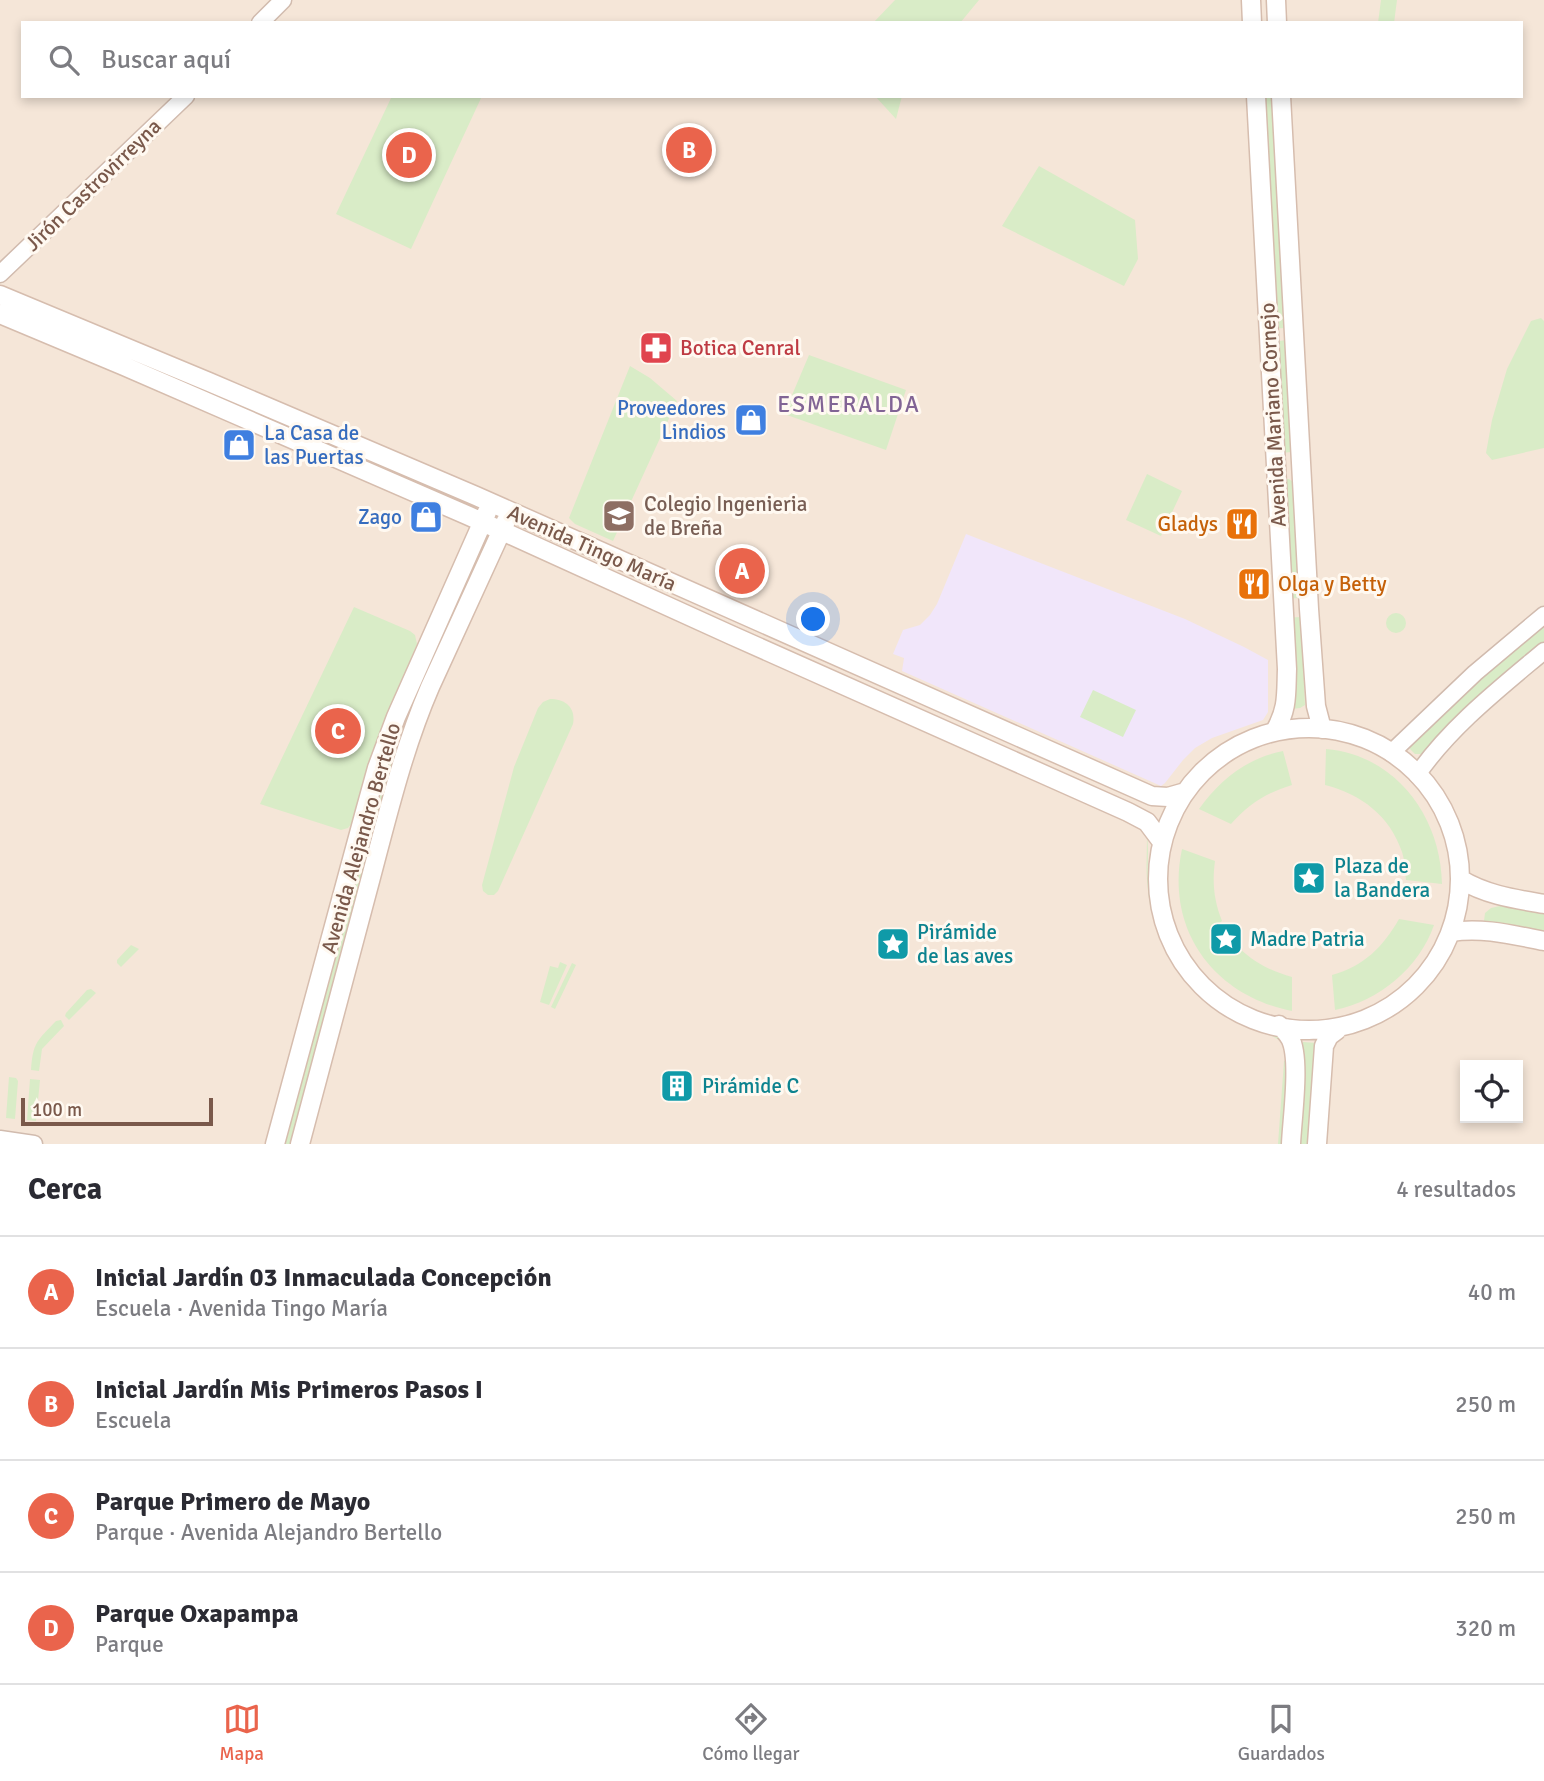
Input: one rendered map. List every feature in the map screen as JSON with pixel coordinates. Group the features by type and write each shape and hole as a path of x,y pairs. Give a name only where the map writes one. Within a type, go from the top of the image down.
{"main road":[{"path":"1251,0 1252,21"},
{"path":"1276,0 1277,21"},
{"name":"Avenida Mariano Cornejo","path":"1256,98 1287,669 1286,703 1283,717 1275,731"},
{"name":"Avenida Mariano Cornejo","path":"1281,98 1309,610 1316,706 1322,729"},
{"name":"Avenida Tingo María","path":"0,295 197,376 491,503 1137,790 1159,797 1182,793"},
{"name":"Avenida Tingo María","path":"0,314 482,522 1128,812 1147,822 1162,842"},
{"name":"Avenida Alejandro Bertello","path":"275,1144 381,757 396,717 491,503"},
{"name":"Avenida Alejandro Bertello","path":"300,1144 407,748 430,687 510,512"},
{"path":"1322,729 1370,742 1391,753 1417,775 1434,797 1449,826 1459,856 1460,879 1451,932 1431,970 1407,995 1381,1013 1354,1026 1310,1031 1279,1026 1252,1017 1228,1005 1206,987 1180,954 1166,924 1159,892 1159,863 1170,817 1182,793 1198,771 1215,757 1235,746 1275,731 1322,729"},
{"path":"1460,879 1488,893 1544,904"},
{"path":"1451,932 1489,931 1544,941"},
{"path":"1279,1026 1291,1040 1294,1056 1291,1144"},
{"path":"1317,1144 1324,1046 1329,1036 1337,1030"}],"street":[{"path":"262,21 283,0"},
{"name":"Jirón Castrovirreyna","path":"0,274 184,98"},
{"path":"1391,753 1475,673 1544,615"},
{"path":"1417,775 1438,747 1544,651"},
{"path":"0,1139 34,1144"}],"shaded area":[{"path":"0,0 1544,0 1544,1144 0,1144"},
{"path":"966,534 1185,619 1268,660 1268,712 1263,720 1212,738 1195,748 1161,786 902,671 904,658 893,654 903,630 920,625 930,615"}],"green space":[{"path":"895,0 979,0 962,21 875,21"},
{"path":"1381,0 1397,0 1394,21 1378,21"},
{"path":"391,98 481,98 411,249 336,214"},
{"path":"877,98 901,98 896,119"},
{"path":"1257,98 1272,99 1285,328 1266,329"},
{"path":"1039,166 1135,220 1138,259 1124,286 1002,226"},
{"path":"1541,318 1544,321 1544,448 1492,460 1486,453 1492,420 1507,369 1531,321"},
{"path":"1286,340 1291,452 1273,454 1267,343"},
{"path":"809,355 906,390 886,450 784,414"},
{"path":"630,366 650,378 677,401 613,541 575,524 569,518"},
{"path":"1147,474 1182,491 1161,536 1126,520"},
{"path":"1280,479 1289,479 1294,483 1300,598 1281,599"},
{"path":"477,542 485,546 407,722 293,1144 279,1144 373,791"},
{"path":"354,607 410,631 415,635 417,644 375,746 352,823 341,830 260,804"},
{"path":"1396,613 1403,616 1406,623 1403,630 1396,633 1389,630 1386,623 1389,616"},
{"path":"1301,617 1305,705 1292,709 1280,618"},
{"path":"1544,621 1544,643 1421,754 1415,754 1410,749 1410,745 1451,703"},
{"path":"1093,690 1136,710 1123,737 1080,717"},
{"path":"550,699 569,706 573,713 573,724 498,891 494,895 488,895 483,891 482,885 514,767 538,708"},
{"path":"1326,749 1351,754 1374,763 1410,794 1433,835 1440,859 1442,884 1406,880 1402,852 1397,839 1382,817 1351,794 1325,785"},
{"path":"1283,751 1292,785 1258,800 1231,824 1199,809 1235,772 1258,759"},
{"path":"1147,837 1148,880 1155,920 1162,939 1183,975 1211,1004 1228,1015 1276,1035 1284,1045 1272,1036 1235,1021 1211,1005 1195,991 1170,959 1154,921 1149,901 1147,874"},
{"path":"1182,849 1215,861 1214,892 1222,921 1216,926 1232,952 1239,948 1264,966 1292,977 1292,1011 1264,1003 1239,990 1218,974 1201,954 1189,931 1181,906 1179,878"},
{"path":"1500,906 1544,913 1544,937 1491,928 1484,921 1485,913"},
{"path":"1399,919 1434,925 1418,955 1408,968 1382,990 1351,1006 1335,1010 1332,975 1354,966 1372,954"},
{"path":"131,945 139,949 121,967 117,960"},
{"path":"560,962 567,965 549,1005 540,1002 550,966 558,968"},
{"path":"572,963 576,965 555,1009 551,1007"},
{"path":"91,989 96,993 69,1020 65,1016 66,1013"},
{"path":"61,1020 64,1026 42,1049 39,1071 31,1070 37,1042 56,1021"},
{"path":"1303,1042 1317,1043 1312,1144 1296,1144"},
{"path":"1284,1061 1289,1061 1283,1144 1278,1144"},
{"path":"9,1077 18,1081 15,1119 6,1118"},
{"path":"30,1079 40,1080 36,1121 27,1120"}],"place":[{"name":"Inicial Jardín Mis Primeros Pasos I","path":"689,150"},
{"name":"Parque Oxapampa","path":"409,155"},
{"name":"Botica Cenral","path":"656,348"},
{"name":"Proveedores Lindios","path":"751,420"},
{"name":"La Casa de las Puertas","path":"239,445"},
{"name":"Colegio Ingenieria de Breña","path":"619,516"},
{"name":"Zago","path":"426,517"},
{"name":"Gladys","path":"1242,524"},
{"name":"Inicial Jardín 03 Inmaculada Concepción","path":"742,571"},
{"name":"Olga y Betty","path":"1254,584"},
{"name":"Parque Primero de Mayo","path":"338,731"},
{"name":"Plaza de la Bandera","path":"1309,878"},
{"name":"Madre Patria","path":"1226,939"},
{"name":"Pirámide de las aves","path":"893,944"},
{"name":"Pirámide C","path":"677,1086"}],"district":[{"name":"ESMERALDA","path":"849,404"}]}
